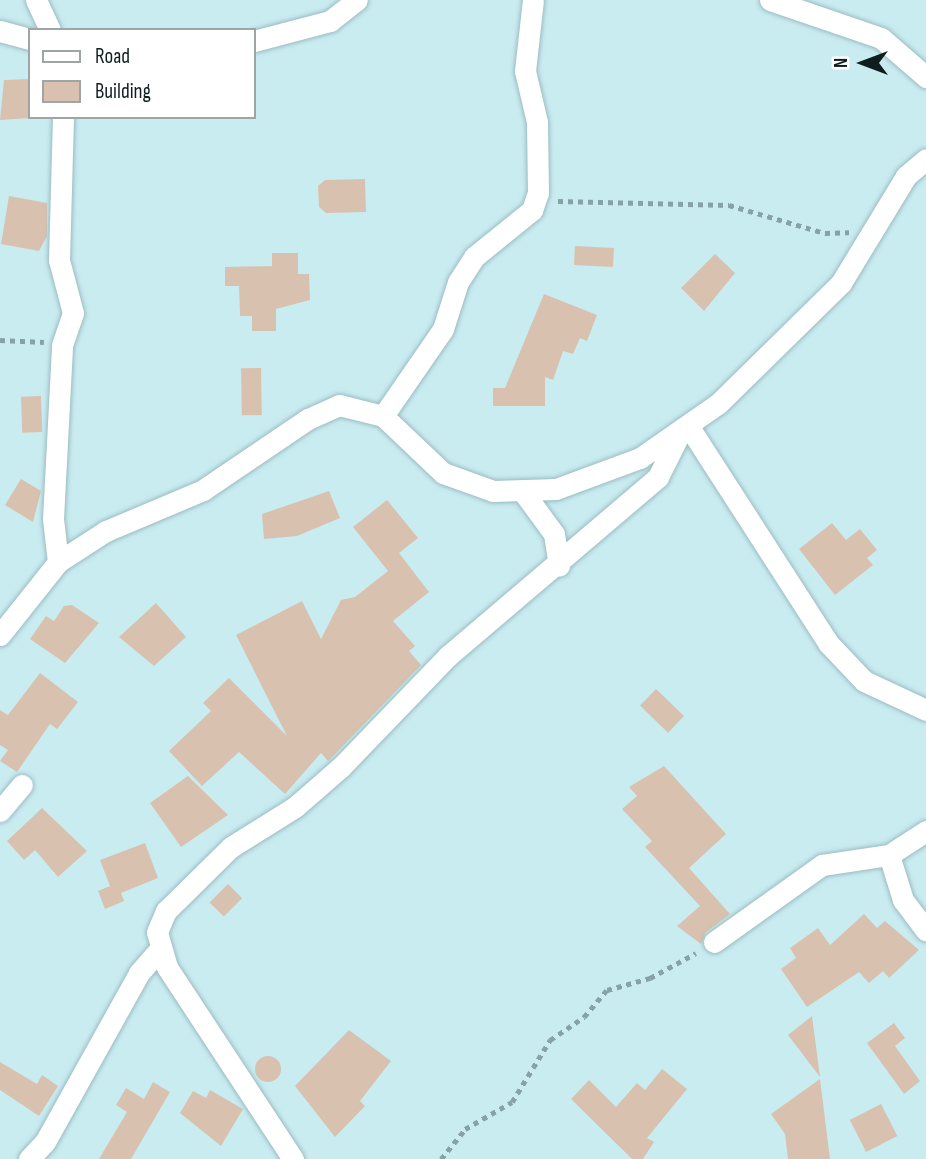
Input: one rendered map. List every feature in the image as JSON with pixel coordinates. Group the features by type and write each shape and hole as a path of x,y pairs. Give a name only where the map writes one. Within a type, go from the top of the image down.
{"street":[{"path":"36,0 49,28"},
{"path":"256,40 330,21 356,0"},
{"path":"383,416 443,329 458,282 474,257 532,210 536,198 537,122 524,71 533,0"},
{"path":"770,0 881,38 926,77"},
{"path":"0,32 28,39"},
{"path":"58,562 53,519 62,345 73,313 59,260 63,119"},
{"path":"0,635 58,562 106,531 203,490 308,419 339,405 383,416 443,473 469,486 524,493 616,468 685,430 842,283 906,176 926,159"},
{"path":"293,1159 160,950 157,932 166,911 231,847 296,807 448,656 559,566 658,477 685,430"},
{"path":"685,430 828,643 864,681 926,710"},
{"path":"524,493 554,534 559,566"},
{"path":"0,811 22,785"},
{"path":"714,942 822,865 889,855 926,831"},
{"path":"889,855 903,900 926,930"},
{"path":"29,1159 45,1142 139,973 160,950"}],"path":[{"path":"536,198 611,206 729,205 825,233 874,231"},
{"path":"0,340 62,345"},
{"path":"441,1159 465,1129 512,1102 550,1040 584,1017 607,990 650,978 714,942"}],"building":[{"path":"28,79 28,118 0,120 4,80"},
{"path":"365,179 366,212 326,213 319,207 318,186 325,180"},
{"path":"9,196 47,203 47,236 39,251 1,244"},
{"path":"575,246 614,248 613,267 574,265"},
{"path":"272,253 298,253 298,274 309,274 310,300 276,309 276,331 252,331 252,316 240,316 239,286 225,286 225,267 272,266"},
{"path":"715,254 735,273 704,311 681,288"},
{"path":"544,294 597,315 587,341 580,338 573,354 563,351 553,380 545,377 545,406 493,406 493,388 505,388"},
{"path":"241,368 261,368 262,415 242,415"},
{"path":"41,396 42,432 22,433 21,397"},
{"path":"21,479 41,491 33,522 5,505"},
{"path":"329,491 340,518 297,536 264,539 262,514"},
{"path":"387,500 418,538 399,553 429,592 393,621 415,646 409,651 421,665 328,761 321,753 285,794 239,752 202,786 169,751 211,711 203,703 229,678 287,736 236,635 302,601 321,639 341,600 355,597 388,571 353,527"},
{"path":"832,523 846,540 860,529 877,550 867,558 873,565 835,595 799,549"},
{"path":"156,603 186,637 154,666 119,637"},
{"path":"72,605 99,623 65,663 30,639 46,616 54,621 64,606"},
{"path":"40,673 78,702 57,729 50,724 17,772 0,761 8,750 0,745 0,710 8,715"},
{"path":"656,689 684,716 668,733 640,706"},
{"path":"664,766 726,834 689,868 730,914 706,932 701,944 677,926 700,906 645,847 652,841 622,809 637,796 629,787"},
{"path":"188,776 228,815 181,847 150,803"},
{"path":"42,808 87,851 58,877 35,850 24,860 7,841"},
{"path":"145,843 158,878 121,893 124,901 105,909 98,891 110,886 100,860"},
{"path":"228,884 242,898 224,917 210,902"},
{"path":"864,914 877,928 885,921 919,950 889,978 883,971 869,983 859,972 807,1007 781,969 796,958 790,948 818,928 830,945"},
{"path":"812,1016 820,1077 788,1035"},
{"path":"894,1023 905,1038 895,1046 920,1081 904,1094 867,1043"},
{"path":"349,1030 391,1061 360,1101 365,1106 335,1137 295,1086"},
{"path":"268,1056 277,1060 281,1069 277,1078 268,1082 259,1078 255,1069 259,1060"},
{"path":"0,1062 37,1084 42,1075 58,1086 39,1116 0,1090"},
{"path":"662,1069 687,1089 647,1138 654,1142 643,1159 632,1159 571,1099 589,1080 616,1107 637,1083 645,1090"},
{"path":"820,1079 830,1159 788,1159 785,1134 771,1114"},
{"path":"153,1082 170,1092 131,1159 99,1159 127,1112 116,1105 126,1088 144,1099"},
{"path":"210,1090 243,1109 221,1146 180,1113 193,1091 206,1098"},
{"path":"881,1104 897,1136 866,1152 850,1120"}]}
